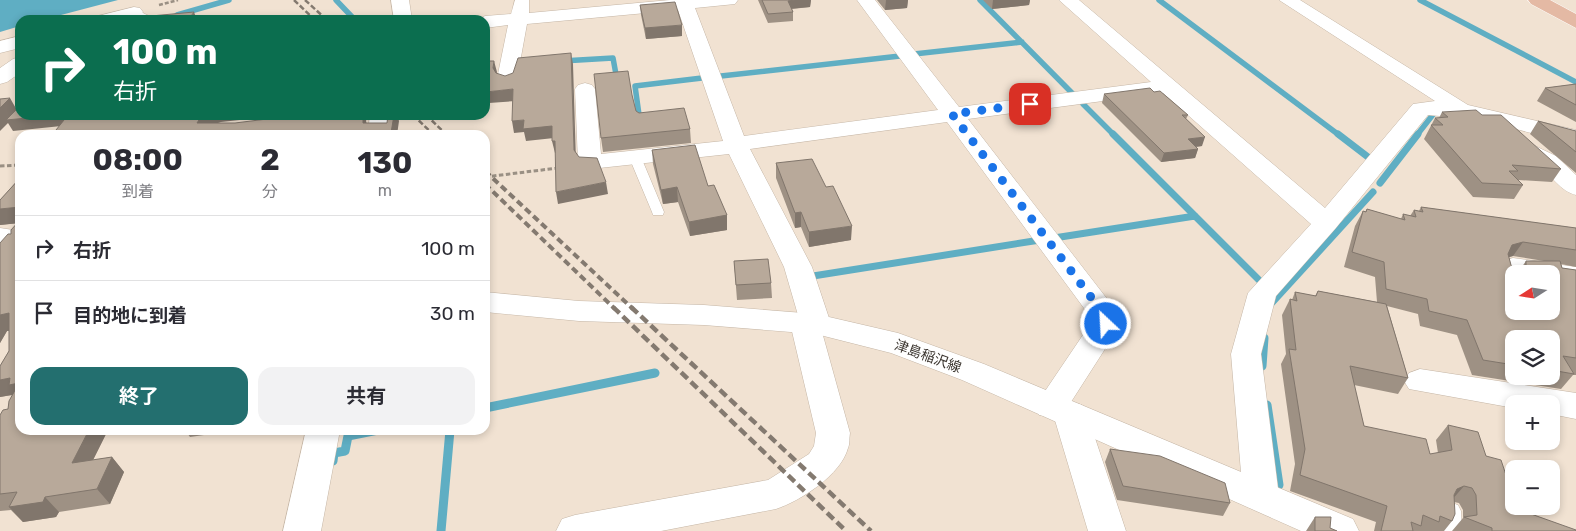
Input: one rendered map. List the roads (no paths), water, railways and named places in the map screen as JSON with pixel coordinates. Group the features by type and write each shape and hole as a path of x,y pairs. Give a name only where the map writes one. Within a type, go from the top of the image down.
{"main road":[{"path":"1537,0 1576,22"},
{"path":"1555,0 1576,12"}],"street":[{"path":"400,0 402,15"},
{"path":"490,20 521,9 729,0"},
{"path":"866,0 1103,313 1106,324 1061,410 1106,531"},
{"path":"1068,0 1326,223"},
{"path":"1288,0 1469,113"},
{"path":"575,531 776,494 821,464 831,448 833,433 798,267 736,145 683,2"},
{"path":"506,79 521,9"},
{"path":"123,15 134,12"},
{"path":"0,48 15,44"},
{"path":"585,89 590,162 736,145 1167,86"},
{"path":"1261,496 1246,354 1262,293 1326,223 1421,109 1432,107 1469,113 1576,138"},
{"path":"1498,120 1532,153 1548,161 1576,188"},
{"path":"0,236 15,238"},
{"path":"1560,274 1576,276"},
{"name":"津島稲沢線","path":"490,302 579,310 704,315 811,323 898,344 973,372 1340,531"},
{"path":"1420,381 1576,406"},
{"path":"302,531 322,435"}],"lane":[{"path":"134,12 141,15"},
{"path":"635,157 658,212"},
{"path":"1452,511 1453,531"}],"water":[{"path":"0,0 118,0 61,15 15,15 15,28 0,32"}],"waterway":[{"path":"177,15 229,0"},
{"path":"336,0 350,15"},
{"path":"980,0 1022,42"},
{"path":"1159,0 1339,135"},
{"path":"1420,0 1576,82"},
{"path":"914,54 1022,42"},
{"path":"1022,42 1073,94"},
{"path":"721,76 900,56"},
{"path":"562,61 613,58 617,80"},
{"path":"640,122 635,86 702,78"},
{"path":"1083,104 1195,216"},
{"path":"1417,135 1435,112"},
{"path":"1338,134 1368,157"},
{"path":"1380,183 1418,134"},
{"path":"1270,305 1373,192"},
{"path":"1054,238 1195,216"},
{"path":"1195,216 1259,280"},
{"path":"813,276 1040,240"},
{"path":"1262,366 1264,338"},
{"path":"490,407 655,373"},
{"path":"1267,405 1279,485"},
{"path":"333,461 334,453 345,451 348,436 353,435"},
{"path":"441,531 450,435"}],"railway":[{"path":"294,0 310,15"},
{"path":"305,0 322,15"},
{"path":"418,120 429,130"},
{"path":"431,120 442,130"},
{"path":"490,176 633,309"},
{"path":"490,189 615,309"},
{"path":"613,307 846,531"},
{"path":"631,307 871,531"}]}
